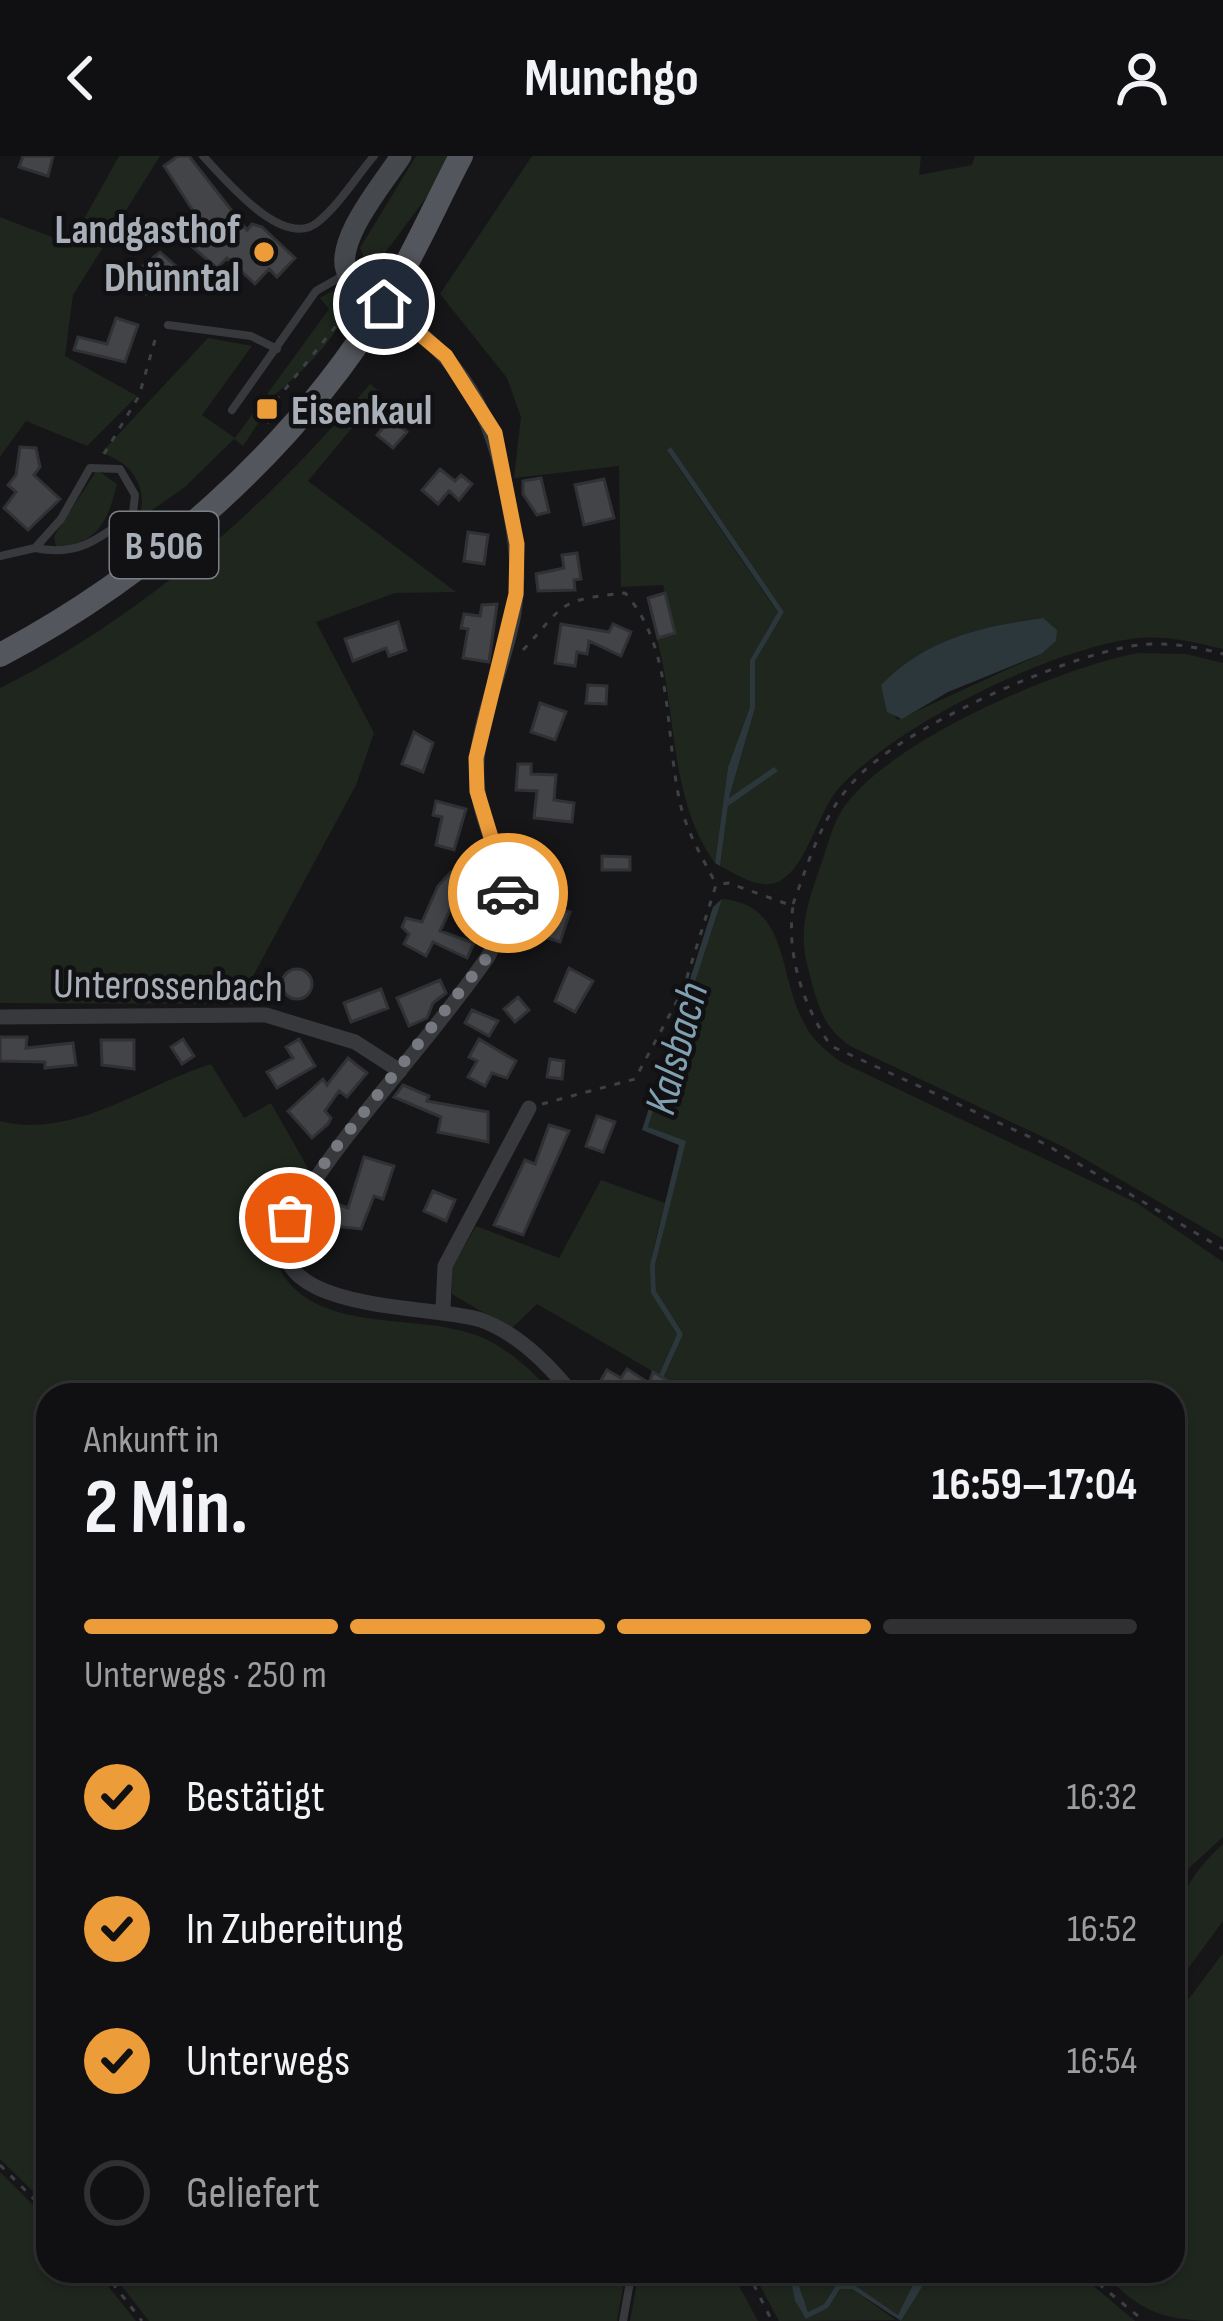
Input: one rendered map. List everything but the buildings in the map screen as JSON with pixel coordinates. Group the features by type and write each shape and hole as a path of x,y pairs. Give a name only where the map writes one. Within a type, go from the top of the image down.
{"main road":[{"name":"B 506","path":"0,655 95,598 199,518 305,407 384,304 460,156"}],"street":[{"path":"401,156 350,238 344,256 348,274 430,337 452,362 495,433 517,544 514,611 476,758 477,791 509,889 505,924 466,989 329,1156 290,1218 286,1239 292,1263 321,1291 404,1311 443,1308 487,1322 530,1350 562,1383"},
{"name":"Unterossenbach","path":"0,1017 266,1015 355,1042 400,1071"},
{"path":"443,1308 446,1266 529,1108"}],"lane":[{"path":"203,156 242,199 298,230 316,225 374,156"},
{"path":"232,410 316,291 348,274"},
{"path":"168,326 251,336 277,349"},
{"path":"0,556 34,548 80,550 133,513 135,495 130,481 120,470 90,468 61,519 34,548"},
{"path":"623,2321 630,2283"}],"path":[{"path":"105,466 103,449 139,396 157,333 168,326"},
{"path":"504,662 526,648 556,608 625,592 647,622 654,644 681,806 716,885 683,990 635,1079 529,1108"},
{"path":"1223,654 1177,645 1093,654 913,736 880,757 833,808 793,906 789,931 797,970 818,1027 831,1046 1045,1144 1223,1249"},
{"path":"716,885 728,883 793,906"},
{"path":"0,2164 36,2201"},
{"path":"112,2283 142,2321"},
{"path":"753,2283 772,2321"},
{"path":"1098,2283 1144,2321"}],"shaded area":[{"path":"119,156 160,156 73,295 65,356 137,396 87,446 26,421 0,457 0,217 70,244"},
{"path":"416,156 457,156 376,265 367,265 360,248"},
{"path":"532,156 921,156 919,175 972,165 975,156 1223,156 1223,649 1166,638 1131,639 1058,658 975,694 864,764 839,788 798,863 780,881 757,883 742,877 720,866 728,806 773,768 729,799 755,708 755,661 784,612 667,451 778,613 750,660 750,707 728,767 715,863 689,812 676,755 657,639 675,633 663,585 621,587 619,466 514,478 521,417 507,378 440,294","holes":["1043,618 1041,654 897,720 881,685 916,656 956,637 998,625"]},
{"path":"332,291 346,302 337,328 300,372 265,402 269,407 243,446 234,439 185,487 139,519 142,496 135,477 101,453 208,338 252,346 202,415 235,438 329,309 320,298"},
{"path":"370,384 381,393 308,481 456,592 395,593 316,622 374,733 356,785 252,978 271,1004 0,1003 0,688 104,628 200,555 289,473"},
{"path":"671,447 784,612 755,661 755,708 729,798 774,767 778,771 728,806 720,866 715,863 728,767 750,707 750,660 778,612 667,450"},
{"path":"97,470 117,484 104,520 91,536 56,548 54,536"},
{"path":"1043,618 1057,630 1056,641 1041,654 948,692 902,719 887,712 881,685 916,656 956,637"},
{"path":"1138,653 1186,654 1223,663 1223,1239 1064,1147 850,1046 832,1030 822,1012 805,955 808,907 832,832 842,810 864,784 896,758 977,711 1065,674"},
{"path":"722,899 744,904 770,927 803,1021 824,1049 841,1062 1137,1203 1223,1262 1223,1837 1185,1877 1185,1383 671,1383 663,1378 682,1334 656,1291 655,1265 685,1142 648,1127"},
{"path":"722,899 648,1127 686,1141 655,1265 656,1291 683,1334 663,1378 659,1375 677,1334 651,1293 650,1265 679,1145 642,1130 713,907"},
{"path":"211,1064 244,1118 271,1103 309,1170 278,1215 272,1240 279,1268 295,1289 340,1312 449,1328 484,1338 542,1383 36,1383 36,2194 0,2159 0,1121 27,1125 81,1117"},
{"path":"601,1180 665,1203 652,1257 653,1284 677,1334 659,1375 537,1304 511,1329 452,1294 452,1268 476,1226 559,1258"},
{"path":"1223,1844 1223,1921 1185,1973 1185,1893"},
{"path":"1223,1953 1223,2321 1156,2312 1114,2283 1185,2283 1185,2004"},
{"path":"0,2172 36,2208 36,2283 106,2283 136,2321 0,2321"},
{"path":"119,2283 624,2283 617,2321 149,2321"},
{"path":"637,2283 737,2283 758,2321 630,2321"},
{"path":"758,2283 791,2283 806,2319 828,2308 840,2289 852,2289 896,2320 779,2321"},
{"path":"791,2283 798,2283 808,2312 824,2304 837,2284 853,2284 898,2315 912,2287 925,2283 901,2321 852,2289 840,2289 828,2308 806,2319"},
{"path":"798,2283 919,2283 898,2315 853,2284 837,2284 824,2304 808,2312"},
{"path":"925,2283 1090,2283 1135,2321 901,2321"}],"way so far":[{"path":"290,1218 329,1156 373,1108 489,955 505,924 508,893"}],"place":[{"name":"Landgasthof Dhünntal","path":"264,252"},
{"name":"Eisenkaul","path":"267,409"}],"route":[{"path":"384,304 430,337 463,375 495,433 517,544 516,594 504,662 476,758 477,791 508,893"}],"water label":[{"name":"Kalsbach","path":"675,1048"}]}
